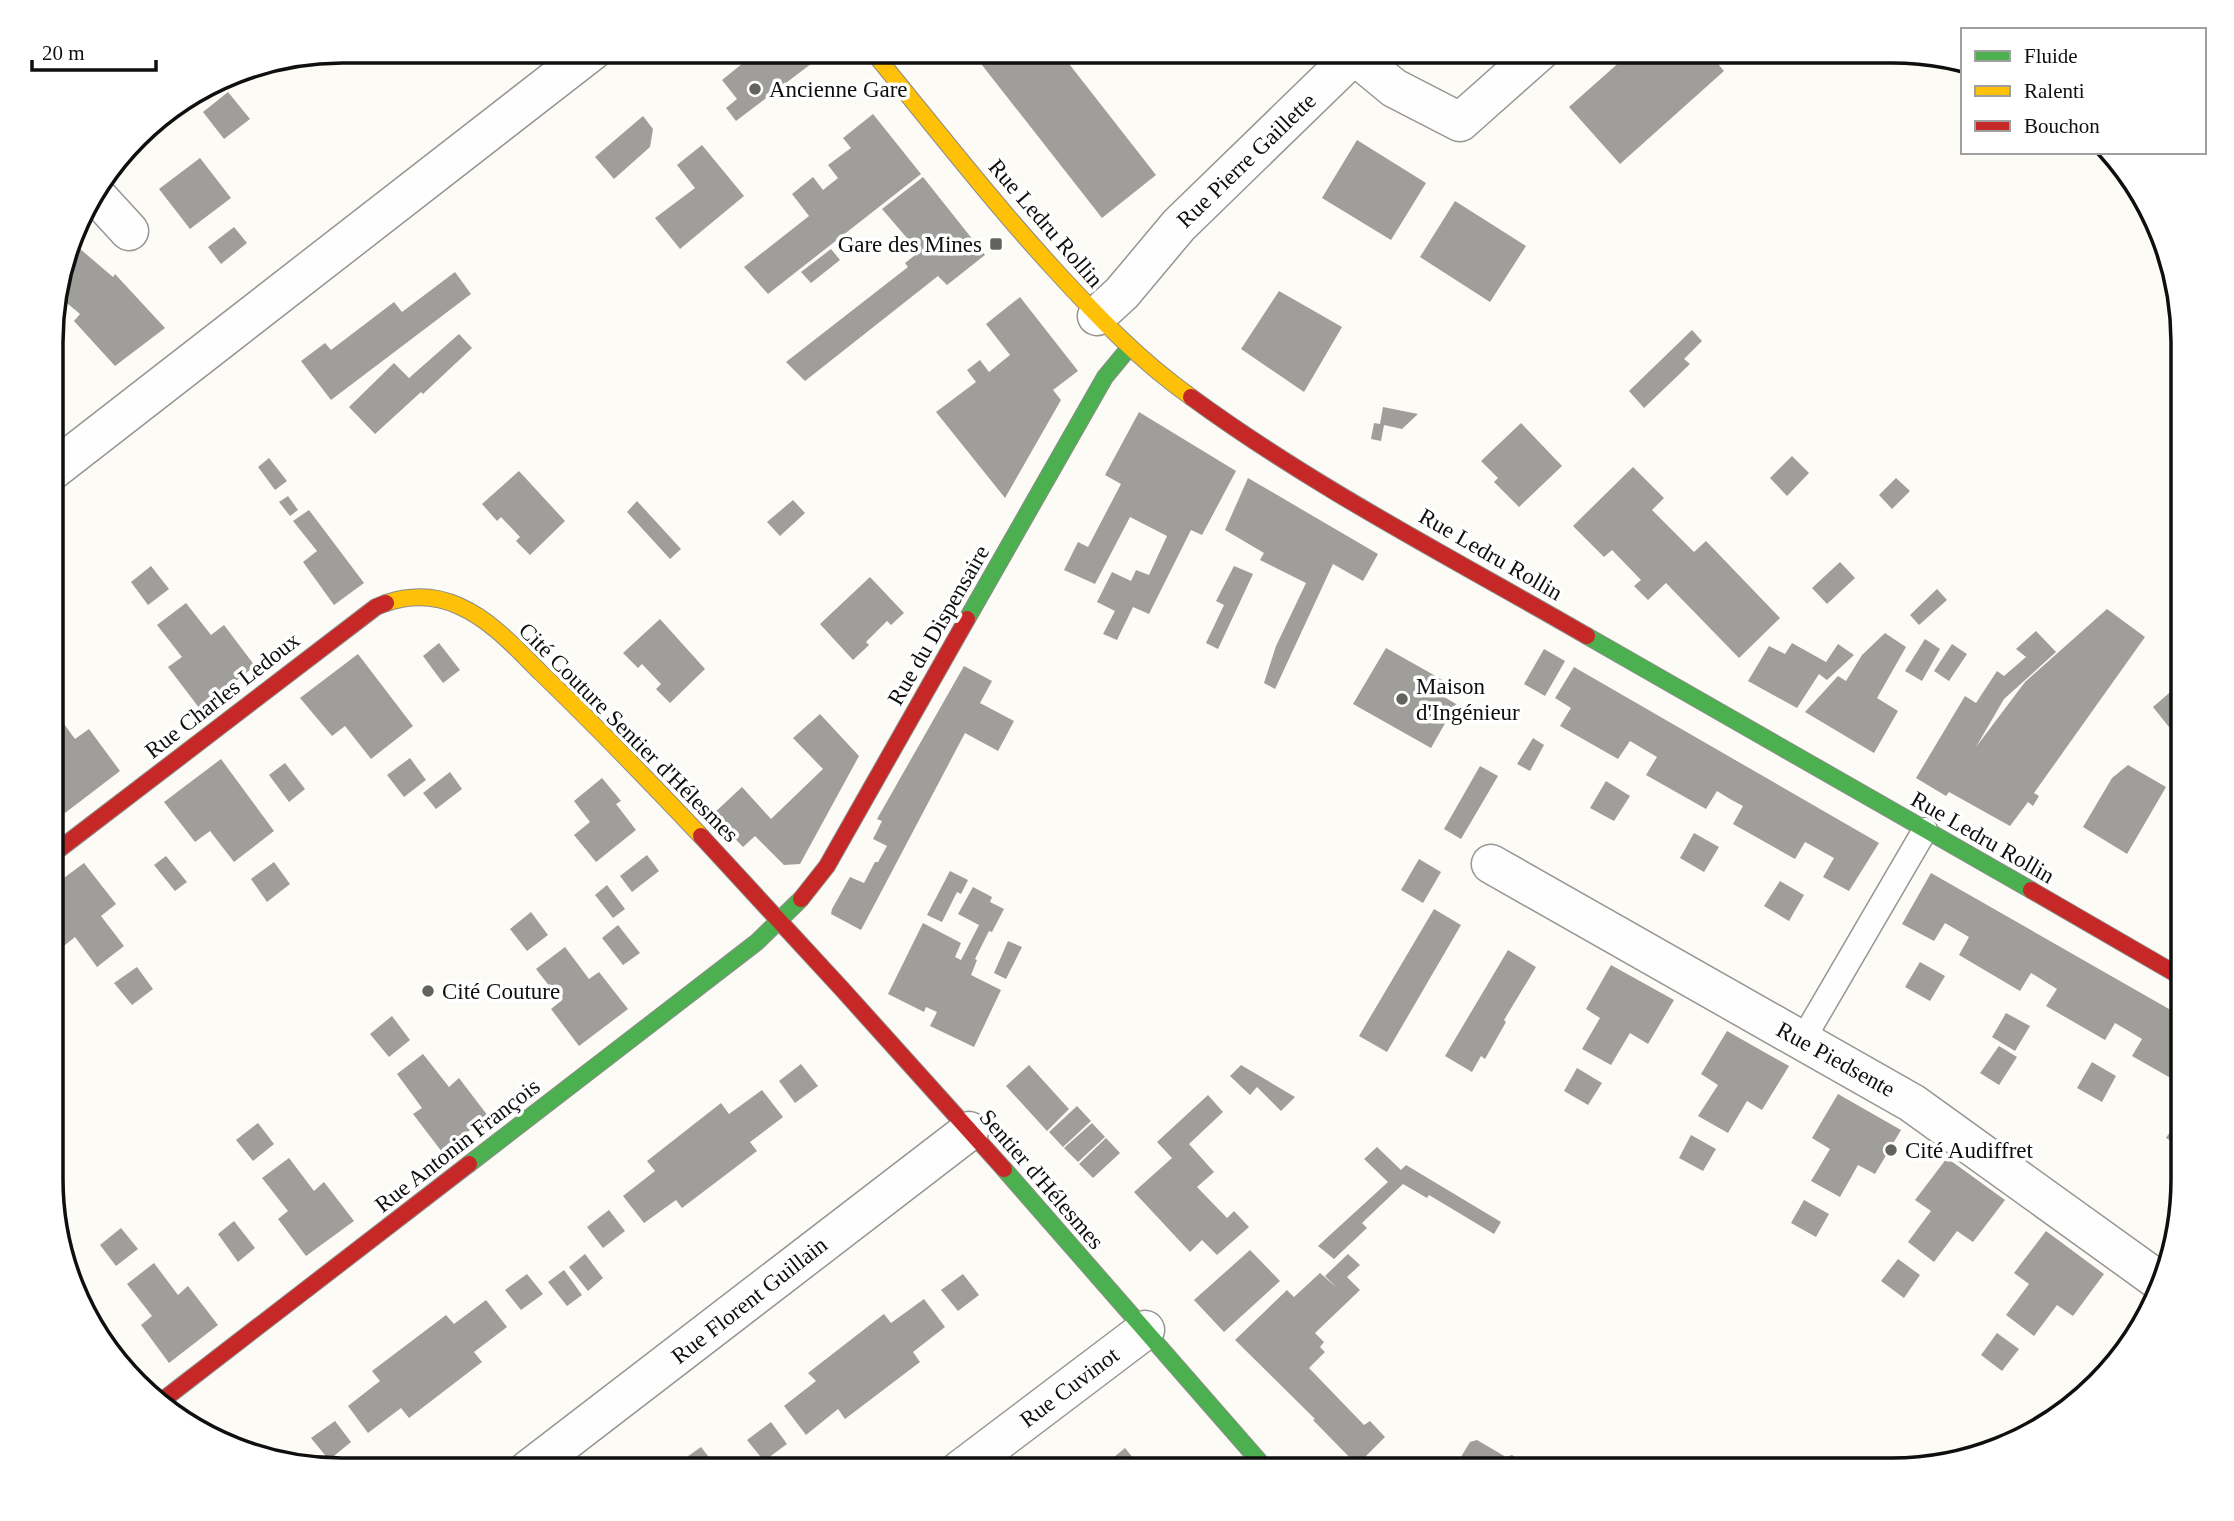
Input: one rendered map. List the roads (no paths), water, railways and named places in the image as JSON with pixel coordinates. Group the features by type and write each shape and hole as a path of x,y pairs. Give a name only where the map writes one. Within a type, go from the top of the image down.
{"street":[{"path":"63,462 577,63"},
{"name":"Rue Ledru Rollin","path":"882,63 1016,227 1097,316 1163,377 1226,423 1338,493 2171,971"},
{"name":"Rue Pierre Gaillette","path":"1097,316 1122,293 1179,225 1342,63"},
{"name":"Rue Pierre Gaillette","path":"1364,63 1394,88 1460,122 1526,63"},
{"path":"101,201 129,231"},
{"name":"Rue du Dispensaire","path":"781,921 813,887 827,866 1105,377 1129,348"},
{"name":"Cité Couture Sentier d'Hélesmes","path":"430,597 472,612 490,625 592,722 781,921"},
{"name":"Rue Charles Ledoux","path":"63,846 361,617 393,599 430,597"},
{"name":"Rue Piedsente","path":"1491,864 1935,1117 2153,1277"},
{"name":"Sentier d'Hélesmes","path":"781,921 1257,1458"},
{"name":"Rue Antonin François","path":"168,1397 781,921"},
{"name":"Rue Florent Guillain","path":"544,1458 969,1131"},
{"name":"Rue Cuvinot","path":"976,1458 1145,1329"}],"lane":[{"path":"1802,1041 1925,830"}],"place":[{"name":"Ancienne Gare","path":"755,89"},
{"name":"Gare des Mines","path":"996,244"},
{"name":"Maison d'Ingénieur","path":"1402,699"},
{"name":"Cité Couture","path":"428,991"},
{"name":"Cité Audiffret","path":"1891,1150"}]}
